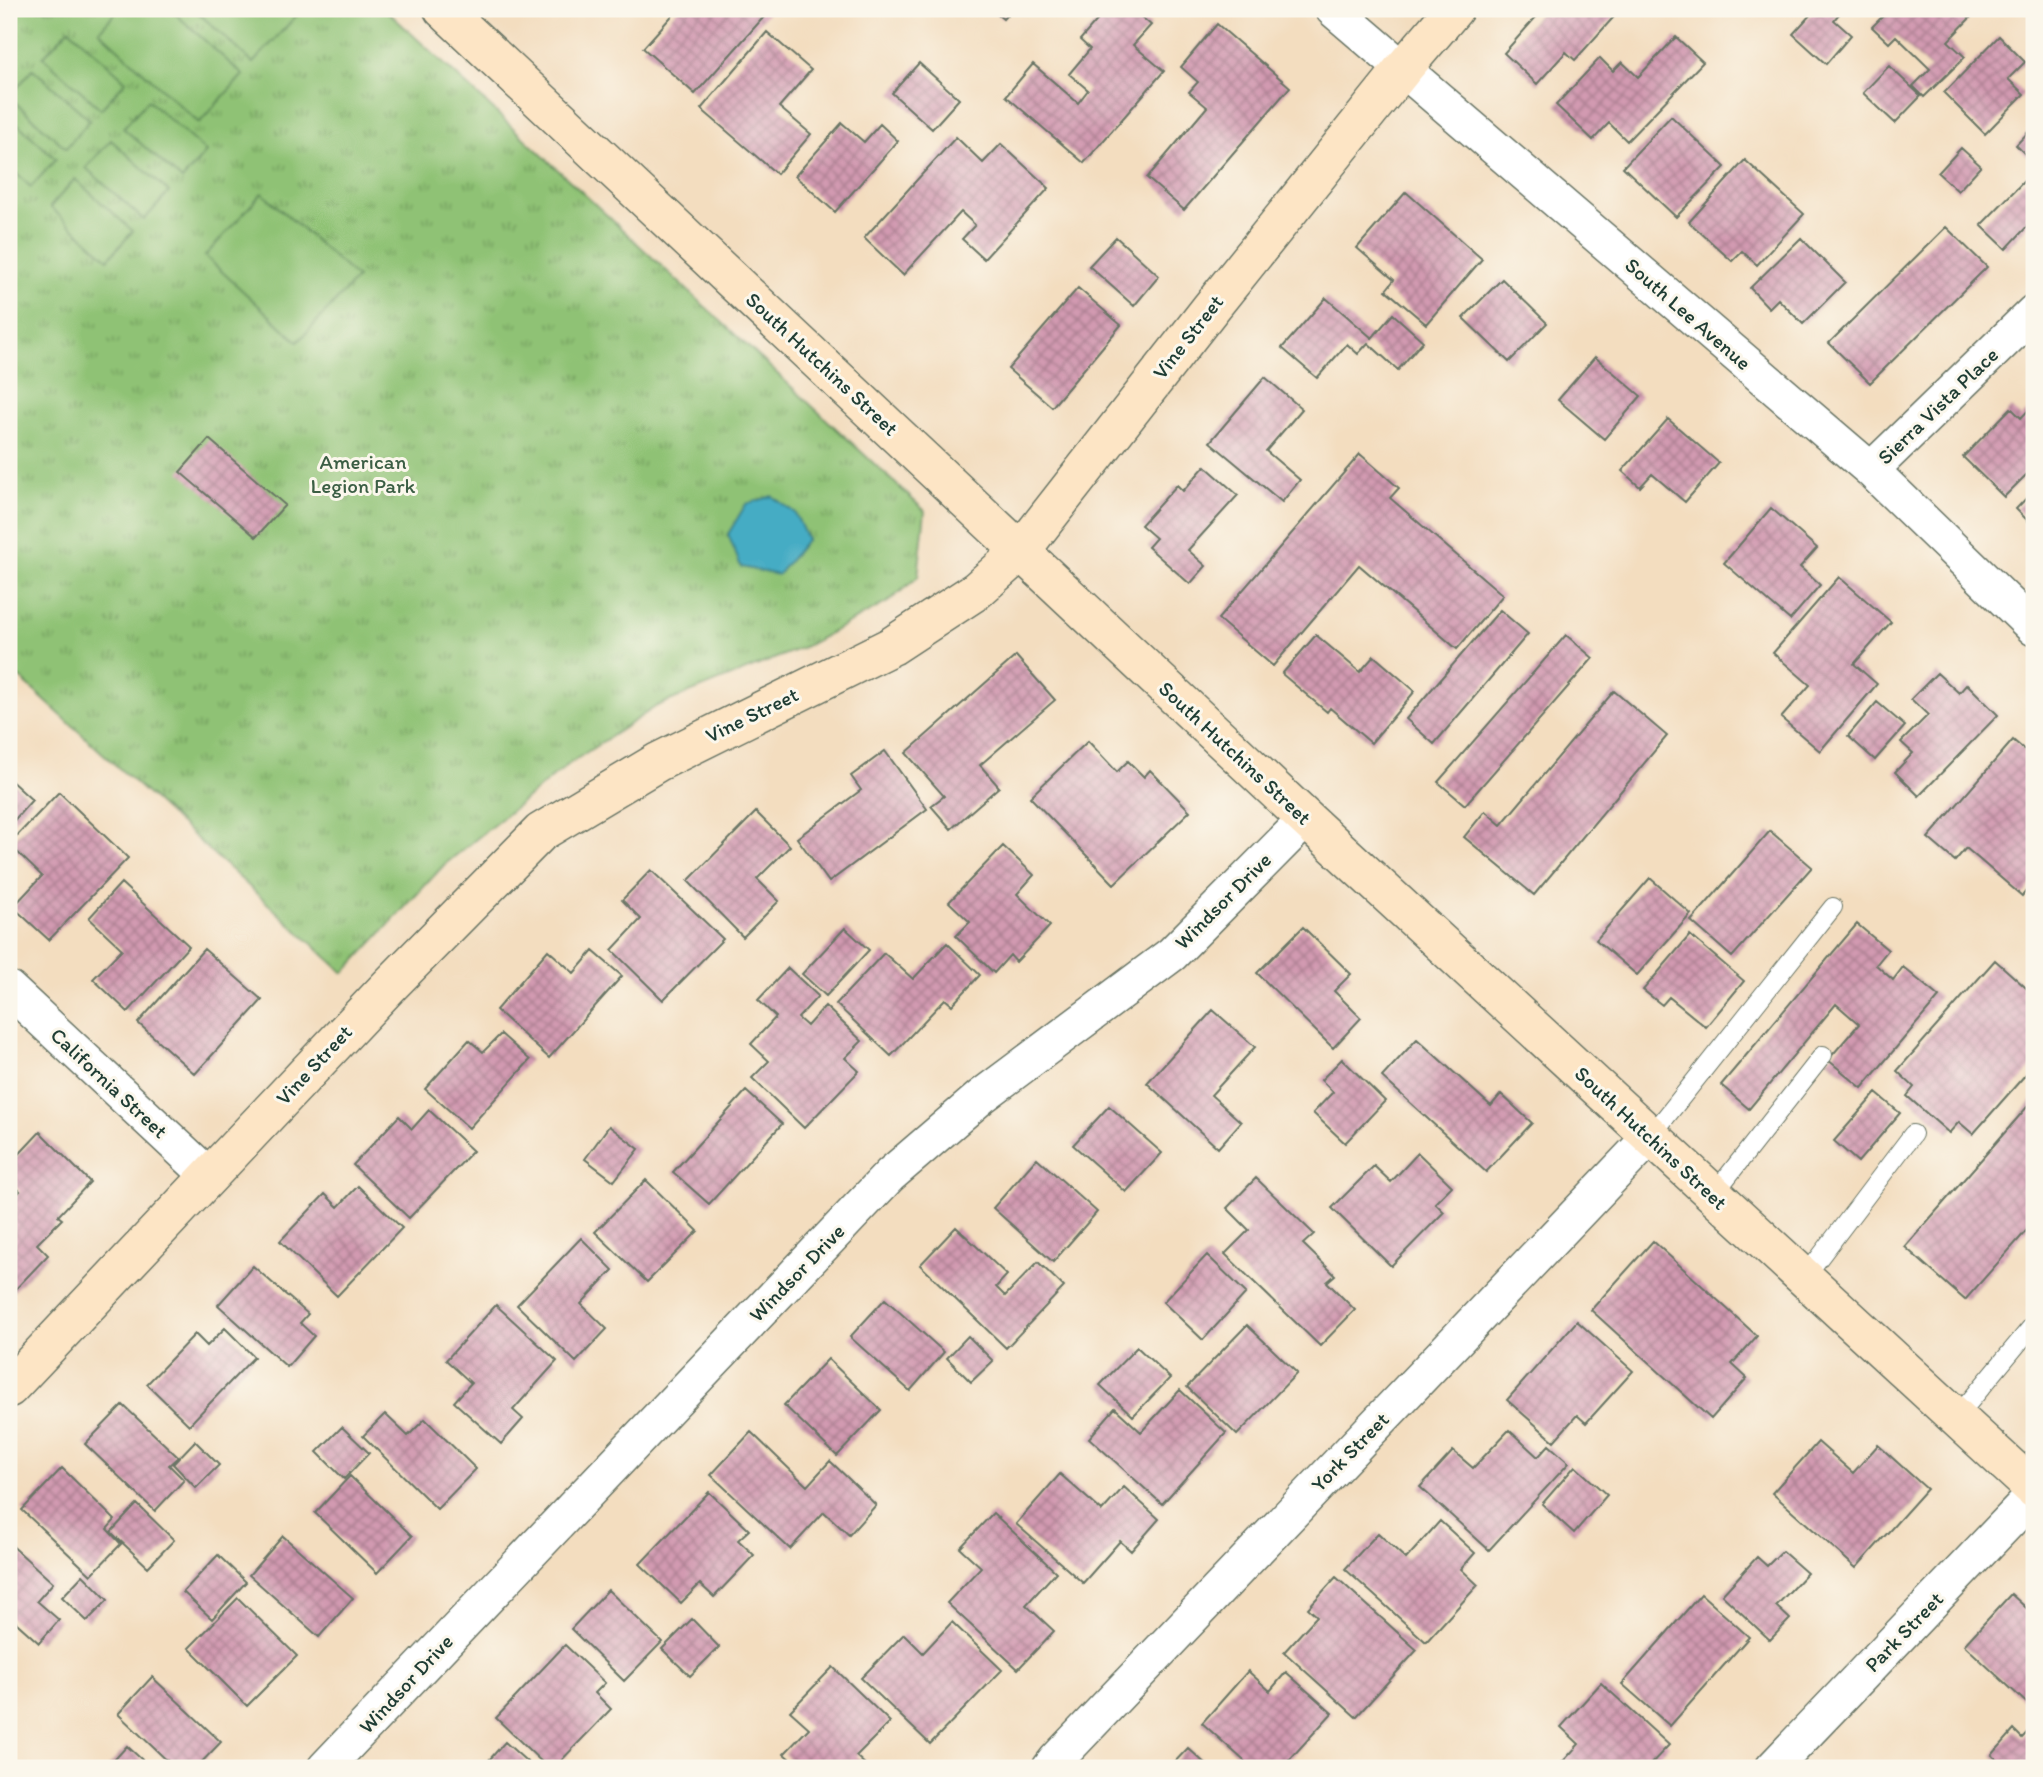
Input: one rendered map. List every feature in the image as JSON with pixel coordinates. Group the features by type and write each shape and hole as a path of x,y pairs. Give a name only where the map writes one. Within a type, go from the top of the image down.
{"main road":[{"name":"South Hutchins Street","path":"443,9 1306,819 2034,1489"},
{"name":"Vine Street","path":"9,1388 389,986 541,832 658,762 891,646 976,591 1020,552 1202,319 1454,9"}],"street":[{"name":"South Lee Avenue","path":"1333,9 1871,470 2034,628"},
{"name":"Sierra Vista Place","path":"1871,470 2034,312"},
{"name":"Windsor Drive","path":"326,1768 890,1175 982,1096 1172,954 1306,819"},
{"name":"California Street","path":"9,989 209,1176"},
{"name":"York Street","path":"1050,1768 1650,1137"},
{"name":"Park Street","path":"1773,1768 2034,1495"}],"lane":[{"path":"1650,1137 1833,907"},
{"path":"1713,1195 1823,1055"},
{"path":"1804,1278 1913,1134"},
{"path":"1956,1418 2034,1324"}],"green space":[{"name":"American Legion Park","path":"9,9 385,9 925,511 918,577 888,602 806,646 657,706 569,764 444,865 344,973 9,668"},
{"path":"119,9 170,9 243,75 199,123 99,31"},
{"path":"194,9 290,9 297,15 253,63"},
{"path":"69,29 126,81 101,109 43,57"},
{"path":"33,69 90,120 66,148 9,97"},
{"path":"148,100 206,152 182,180 123,128"},
{"path":"9,116 56,159 31,187 9,167"},
{"path":"111,140 169,192 144,220 86,168"},
{"path":"75,179 133,231 108,259 50,207"},
{"path":"262,193 357,278 298,342 205,256"}],"water":[{"path":"772,496 795,513 807,539 778,575 741,567 728,534 746,504"}],"building":[{"path":"678,9 771,9 695,94 643,48"},
{"path":"991,9 1012,9 1003,19"},
{"path":"1107,9 1132,9 1151,25 1133,45 1164,71 1084,163 1006,96 1033,64 1078,103 1088,90 1069,74 1090,49 1080,40"},
{"path":"1543,9 1621,9 1575,60 1566,52 1537,84 1504,53"},
{"path":"1808,9 1843,9 1834,20 1851,35 1826,64 1793,34 1812,13"},
{"path":"1890,9 1960,9 1970,18 1948,41 1965,57 1924,97 1913,86 1930,69 1896,36 1889,43 1872,27"},
{"path":"1217,24 1290,87 1184,210 1147,178 1207,107 1189,92 1198,82 1181,67"},
{"path":"767,32 811,70 779,107 811,134 777,174 701,109"},
{"path":"1999,36 2025,62 2008,79 2024,94 1985,134 1944,93"},
{"path":"1676,37 1703,62 1627,141 1609,123 1593,140 1556,105 1600,58 1613,71 1622,62 1638,77"},
{"path":"919,63 959,99 932,129 892,93"},
{"path":"1889,66 1921,96 1895,123 1863,93"},
{"path":"1671,116 1725,167 1676,217 1623,167"},
{"path":"842,123 864,142 880,124 898,141 835,212 795,176"},
{"path":"2034,126 2034,163 2016,145"},
{"path":"956,137 983,163 1001,144 1049,188 984,259 962,239 975,225 961,212 903,275 864,238"},
{"path":"1961,148 1981,166 1958,191 1938,173"},
{"path":"1745,160 1804,214 1757,265 1742,251 1732,261 1689,222"},
{"path":"2025,180 2034,189 2034,219 2006,249 1981,225"},
{"path":"1406,192 1482,259 1426,324 1386,290 1394,280 1357,248"},
{"path":"1946,227 1987,267 1870,383 1829,343"},
{"path":"1116,237 1159,276 1134,306 1089,266"},
{"path":"1801,238 1845,282 1803,324 1778,299 1769,308 1750,288"},
{"path":"1502,279 1547,323 1509,362 1463,318"},
{"path":"1078,288 1121,325 1052,407 1008,369"},
{"path":"1326,298 1372,338 1393,314 1423,341 1398,370 1368,343 1358,354 1347,344 1317,378 1282,348"},
{"path":"1595,357 1641,396 1604,439 1558,400"},
{"path":"1265,377 1302,409 1266,451 1300,480 1282,502 1210,442"},
{"path":"2034,404 2034,467 2004,497 1963,457 2011,408 2021,418"},
{"path":"1668,419 1719,463 1685,502 1652,474 1640,487 1622,471"},
{"path":"209,439 285,505 256,537 180,472"},
{"path":"1360,454 1399,488 1390,498 1503,595 1457,649 1359,565 1273,666 1218,619"},
{"path":"1205,466 1238,495 1188,550 1206,566 1190,584 1148,547 1156,538 1141,525 1177,485 1183,491"},
{"path":"2034,490 2034,527 2016,509"},
{"path":"1771,508 1817,548 1800,567 1820,585 1790,620 1724,563"},
{"path":"1839,577 1891,622 1854,664 1877,684 1820,751 1781,718 1810,685 1773,653"},
{"path":"1500,610 1528,634 1434,744 1406,719"},
{"path":"1316,635 1360,672 1374,656 1415,691 1371,743 1330,708 1327,712 1282,674"},
{"path":"1566,635 1593,658 1465,805 1438,782"},
{"path":"1016,656 1055,700 980,765 999,787 951,829 931,806 944,796 906,753"},
{"path":"1937,673 1959,693 1967,684 1998,715 1919,796 1895,772 1913,753 1901,742 1928,715 1911,699"},
{"path":"1614,691 1667,736 1534,895 1464,837 1485,811 1501,825"},
{"path":"1877,702 1905,726 1875,760 1848,736"},
{"path":"2013,740 2034,758 2034,881 2022,896 1966,848 1955,861 1928,838"},
{"path":"1088,741 1117,772 1128,761 1144,777 1150,770 1190,811 1114,884 1030,797"},
{"path":"885,751 927,809 829,882 797,838 861,790 851,776"},
{"path":"9,779 32,800 9,826"},
{"path":"59,792 128,858 49,940 13,907 42,876 9,844"},
{"path":"756,812 790,846 757,879 779,901 743,937 688,881"},
{"path":"1770,831 1812,867 1732,957 1691,921"},
{"path":"1003,846 1034,875 1017,894 1050,926 1016,962 1010,955 994,973 956,936 970,922 949,902"},
{"path":"651,870 723,939 663,1000 612,950 641,919 622,900"},
{"path":"1650,878 1691,914 1637,975 1596,940"},
{"path":"121,883 189,946 128,1012 93,979 122,949 89,918"},
{"path":"1857,924 1888,950 1876,965 1893,980 1903,967 1939,997 1862,1088 1828,1060 1859,1024 1836,1004 1749,1109 1721,1085"},
{"path":"1303,927 1351,974 1334,991 1361,1018 1333,1048 1257,973"},
{"path":"845,928 869,950 826,996 802,974"},
{"path":"1690,935 1744,981 1706,1027 1669,997 1662,1005 1643,990"},
{"path":"947,943 980,975 952,1005 945,999 891,1056 836,1004 884,953 913,979"},
{"path":"204,949 262,1000 195,1074 138,1023"},
{"path":"548,950 574,973 593,951 622,976 549,1058 496,1010"},
{"path":"1995,960 2034,995 2034,1065 1973,1134 1959,1122 1949,1133 1907,1096 1914,1087 1897,1071"},
{"path":"788,968 818,996 798,1018 807,1026 825,1006 862,1041 845,1058 859,1071 804,1128 752,1078 769,1061 751,1044 776,1017 758,1000"},
{"path":"1213,1010 1255,1047 1211,1095 1241,1122 1218,1148 1147,1083"},
{"path":"501,1034 530,1060 469,1128 425,1089 469,1040 483,1052"},
{"path":"1417,1039 1491,1106 1501,1094 1532,1123 1486,1172 1382,1077"},
{"path":"1342,1059 1385,1101 1345,1143 1313,1113 1333,1092 1321,1080"},
{"path":"746,1091 782,1124 709,1204 673,1172"},
{"path":"1876,1093 1900,1113 1858,1162 1834,1141"},
{"path":"2034,1099 2034,1222 1965,1300 1905,1247"},
{"path":"1109,1106 1162,1153 1126,1192 1073,1145"},
{"path":"429,1110 473,1151 409,1218 353,1165 399,1116 412,1129"},
{"path":"609,1126 639,1149 614,1181 585,1159"},
{"path":"40,1132 90,1182 58,1216 62,1219 37,1244 48,1255 11,1294 9,1202 20,1191 9,1180 9,1165"},
{"path":"1418,1153 1452,1186 1435,1203 1444,1212 1391,1266 1332,1208 1374,1166 1391,1182"},
{"path":"1037,1158 1097,1212 1053,1262 993,1208"},
{"path":"1256,1178 1314,1234 1303,1244 1335,1275 1327,1282 1355,1310 1320,1346 1225,1254 1249,1230 1227,1208"},
{"path":"646,1180 698,1231 647,1282 595,1232"},
{"path":"358,1186 402,1228 337,1296 280,1241 325,1194 338,1207"},
{"path":"956,1227 1007,1275 996,1287 1005,1296 1038,1262 1064,1287 1006,1348 920,1265"},
{"path":"581,1238 613,1270 581,1304 607,1329 576,1362 517,1305"},
{"path":"1653,1241 1757,1336 1732,1364 1747,1378 1711,1419 1591,1310"},
{"path":"1207,1255 1246,1293 1203,1340 1163,1302"},
{"path":"253,1266 308,1314 300,1323 314,1336 287,1367 218,1305"},
{"path":"885,1299 944,1352 910,1391 850,1337"},
{"path":"496,1305 557,1361 513,1410 523,1419 501,1444 454,1402 471,1383 446,1360"},
{"path":"1577,1321 1633,1371 1586,1423 1577,1415 1554,1441 1507,1400"},
{"path":"1247,1325 1297,1373 1237,1435 1187,1387"},
{"path":"225,1328 254,1357 189,1425 147,1384 195,1334 207,1346"},
{"path":"968,1336 993,1361 971,1382 947,1358"},
{"path":"1137,1347 1170,1378 1133,1416 1100,1385"},
{"path":"828,1359 881,1410 837,1456 784,1405"},
{"path":"1180,1390 1226,1433 1162,1504 1089,1438 1115,1408 1141,1432"},
{"path":"123,1405 178,1457 169,1465 184,1480 155,1511 85,1444"},
{"path":"385,1414 408,1436 425,1419 476,1469 437,1509 363,1436"},
{"path":"342,1427 369,1453 344,1479 317,1452"},
{"path":"1509,1430 1538,1457 1549,1445 1569,1463 1489,1550 1420,1487 1453,1451 1473,1468"},
{"path":"751,1432 807,1486 830,1461 876,1505 849,1535 824,1512 790,1549 711,1475"},
{"path":"195,1441 219,1465 196,1488 173,1464"},
{"path":"1818,1442 1853,1473 1878,1445 1927,1489 1856,1568 1772,1493"},
{"path":"1575,1466 1607,1495 1574,1533 1542,1504"},
{"path":"62,1468 115,1520 107,1529 121,1544 91,1575 22,1510"},
{"path":"1060,1474 1102,1511 1124,1487 1159,1519 1131,1551 1120,1541 1083,1583 1016,1524"},
{"path":"350,1476 412,1536 377,1573 315,1513"},
{"path":"709,1492 749,1530 738,1540 754,1555 714,1597 700,1584 681,1603 640,1564"},
{"path":"137,1504 174,1540 148,1567 111,1532"},
{"path":"993,1513 1056,1572 1026,1605 1054,1631 1018,1669 947,1603 981,1567 960,1548"},
{"path":"1440,1521 1475,1553 1461,1569 1478,1585 1426,1642 1345,1569 1378,1533 1406,1559"},
{"path":"283,1536 353,1598 319,1637 249,1575"},
{"path":"9,1543 53,1583 37,1601 59,1620 39,1643 9,1616"},
{"path":"1782,1551 1807,1573 1776,1606 1790,1619 1770,1640 1722,1595 1757,1557 1767,1566"},
{"path":"218,1555 246,1582 212,1619 183,1592"},
{"path":"83,1575 108,1600 87,1621 62,1597"},
{"path":"1336,1577 1417,1650 1356,1717 1284,1652 1317,1616 1308,1608"},
{"path":"608,1590 662,1642 624,1681 571,1629"},
{"path":"1701,1594 1749,1637 1670,1726 1622,1684"},
{"path":"2011,1594 2034,1615 2034,1710 1964,1645"},
{"path":"238,1598 297,1656 247,1706 189,1648"},
{"path":"692,1619 719,1647 690,1676 662,1649"},
{"path":"952,1622 1002,1670 930,1744 861,1678 904,1634 923,1653"},
{"path":"565,1645 605,1683 595,1693 611,1709 554,1768 548,1768 496,1718"},
{"path":"833,1667 890,1722 856,1756 869,1768 800,1768 784,1754 809,1728 790,1711"},
{"path":"1248,1671 1270,1691 1286,1672 1332,1713 1282,1768 1252,1768 1202,1723"},
{"path":"152,1677 221,1742 196,1768 175,1768 118,1714"},
{"path":"1601,1683 1669,1745 1647,1768 1557,1768 1579,1744 1561,1727"},
{"path":"2034,1725 2034,1768 2006,1768 1992,1755 2014,1730 2022,1738"},
{"path":"505,1742 534,1768 482,1768"},
{"path":"127,1746 151,1768 107,1768"},
{"path":"1188,1748 1210,1768 1169,1768"}]}
